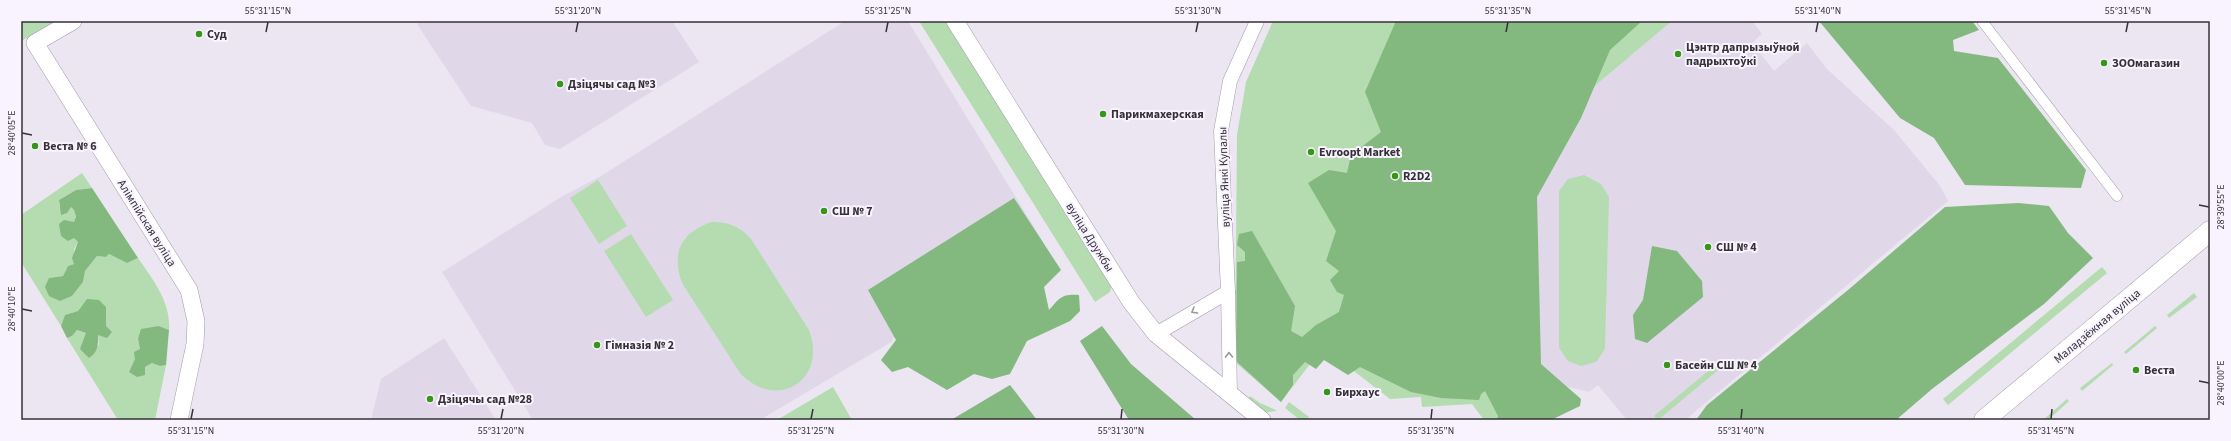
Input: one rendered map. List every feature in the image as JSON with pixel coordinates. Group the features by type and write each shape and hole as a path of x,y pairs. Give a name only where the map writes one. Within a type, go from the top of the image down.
{"main road":[{"name":"Маладзёжная вуліца","path":"1984,420 2210,232"}],"street":[{"name":"Алімпійская вуліца","path":"74,21 35,43 189,290 196,321 195,344 179,420"},
{"name":"вуліца Дружбы","path":"955,21 1123,290 1156,334 1262,420"},
{"name":"вуліца Янкі Купалы","path":"1230,394 1228,292 1221,131 1230,81 1257,21"},
{"path":"1982,21 2117,196"},
{"path":"1156,334 1228,292"}],"shaded area":[{"name":"Дзіцячы сад №3","path":"422,21 672,21 699,62 560,149 545,145 532,123 471,106 417,24"},
{"name":"СШ № 7","path":"845,21 908,21 1045,245 892,339 893,341 760,420 533,420 442,272 561,197 601,176"},
{"name":"СШ № 4","path":"1672,21 1752,21 1762,34 1752,43 1774,71 1807,43 1827,69 1894,130 1941,187 1948,201 1685,420 1627,420 1598,385 1589,392 1546,381 1533,383 1516,151"},
{"name":"Дзіцячы сад №28","path":"444,338 496,420 371,420 381,379"}],"green space":[{"path":"21,21 59,21 21,41"},
{"path":"919,21 947,21 1112,284 1110,292 1095,302"},
{"path":"1273,21 1672,21 1517,151 1542,420 1484,420 1472,404 1422,407 1421,397 1390,399 1323,347 1281,402 1235,362 1237,135 1246,82"},
{"path":"1396,21 1642,21 1610,50 1581,118 1537,197 1541,364 1581,399 1580,406 1551,420 1497,420 1498,416 1485,391 1481,394 1479,400 1441,398 1411,392 1360,367 1348,375 1324,360 1316,369 1305,362 1293,375 1293,385 1281,402 1236,361 1237,262 1245,261 1245,252 1237,245 1239,234 1252,231 1295,306 1291,331 1302,337 1316,325 1339,312 1344,295 1337,292 1330,280 1339,271 1326,261 1336,231 1308,183 1329,170 1347,173 1351,155 1381,132 1365,92"},
{"path":"1819,21 1972,21 1979,30 1953,40 1954,51 1998,58 2086,170 2081,188 1965,185 1934,138 1900,118"},
{"path":"82,173 92,188 76,190 59,200 59,206 70,206 74,210 76,218 73,230 78,242 74,249 74,264 68,266 63,276 49,278 60,301 72,296 83,282 85,271 97,256 106,257 109,254 127,263 138,258 160,292 169,320 169,330 159,326 138,339 140,349 129,372 152,363 160,366 166,365 155,420 118,420 67,338 72,336 77,330 86,333 99,346 98,335 106,327 105,320 87,299 78,311 65,315 61,326 21,262 21,215"},
{"path":"1584,175 1601,184 1609,197 1605,349 1596,362 1581,366 1568,361 1559,348 1559,191 1568,179"},
{"path":"598,180 627,226 599,244 570,198"},
{"path":"92,188 138,258 127,263 109,254 106,257 97,256 85,271 83,282 72,296 60,301 49,296 45,287 49,278 63,276 68,266 74,264 72,258 78,242 74,238 68,241 61,236 59,224 64,220 74,222 76,217 74,210 71,207 67,213 61,215 59,200 76,190"},
{"path":"1014,198 1061,270 1044,287 1049,310 1064,296 1079,295 1080,311 1070,321 1027,341 1010,374 992,379 974,374 947,390 908,367 892,372 881,360 896,340 868,290"},
{"path":"2018,203 2049,206 2068,233 2093,258 2044,304 1932,389 1896,420 1696,420 1707,405 1848,290 1945,207"},
{"path":"711,222 728,224 738,228 751,239 809,330 813,348 811,363 805,376 796,385 783,390 769,390 754,384 740,373 682,283 678,262 678,253 681,245 692,232"},
{"path":"631,234 673,300 646,317 604,251"},
{"path":"1652,246 1677,251 1702,281 1703,297 1647,343 1635,339 1633,315 1643,300"},
{"path":"2102,267 2107,273 1948,405 1943,399"},
{"path":"2194,293 2197,297 2169,318 2167,315"},
{"path":"87,299 99,300 106,307 106,326 112,332 107,338 98,335 97,348 89,358 80,349 86,333 77,330 72,336 67,338 61,326 65,315 78,311"},
{"path":"159,326 169,330 166,365 160,366 152,363 145,367 145,375 137,377 129,372 135,359 134,352 140,349 138,339 141,329"},
{"path":"1102,326 1131,364 1196,420 1129,420 1080,341"},
{"path":"2155,326 2157,328 2126,354 2124,352"},
{"path":"1719,362 1723,366 1658,420 1654,416"},
{"path":"2112,363 2113,365 2082,391 2080,388"},
{"path":"1010,385 1037,420 951,420"},
{"path":"833,387 852,420 777,420"},
{"path":"1250,396 1276,411 1262,413 1246,403"},
{"path":"2067,399 2069,401 2048,420 2043,420"},
{"path":"1289,402 1309,417 1307,420 1300,420 1285,408"}],"place":[{"name":"Суд","path":"199,34"},
{"name":"Цэнтр дапрызыўной падрыхтоўкі","path":"1678,54"},
{"name":"ЗООмагазин","path":"2104,63"},
{"name":"Дзіцячы сад №3","path":"560,84"},
{"name":"Парикмахерская","path":"1103,114"},
{"name":"Веста № 6","path":"35,146"},
{"name":"Evroopt Market","path":"1311,152"},
{"name":"R2D2","path":"1395,176"},
{"name":"СШ № 7","path":"824,211"},
{"name":"СШ № 4","path":"1708,247"},
{"name":"Гімназія № 2","path":"597,345"},
{"name":"Басейн СШ № 4","path":"1667,365"},
{"name":"Веста","path":"2136,370"},
{"name":"Бирхаус","path":"1327,392"},
{"name":"Дзіцячы сад №28","path":"430,399"}]}
